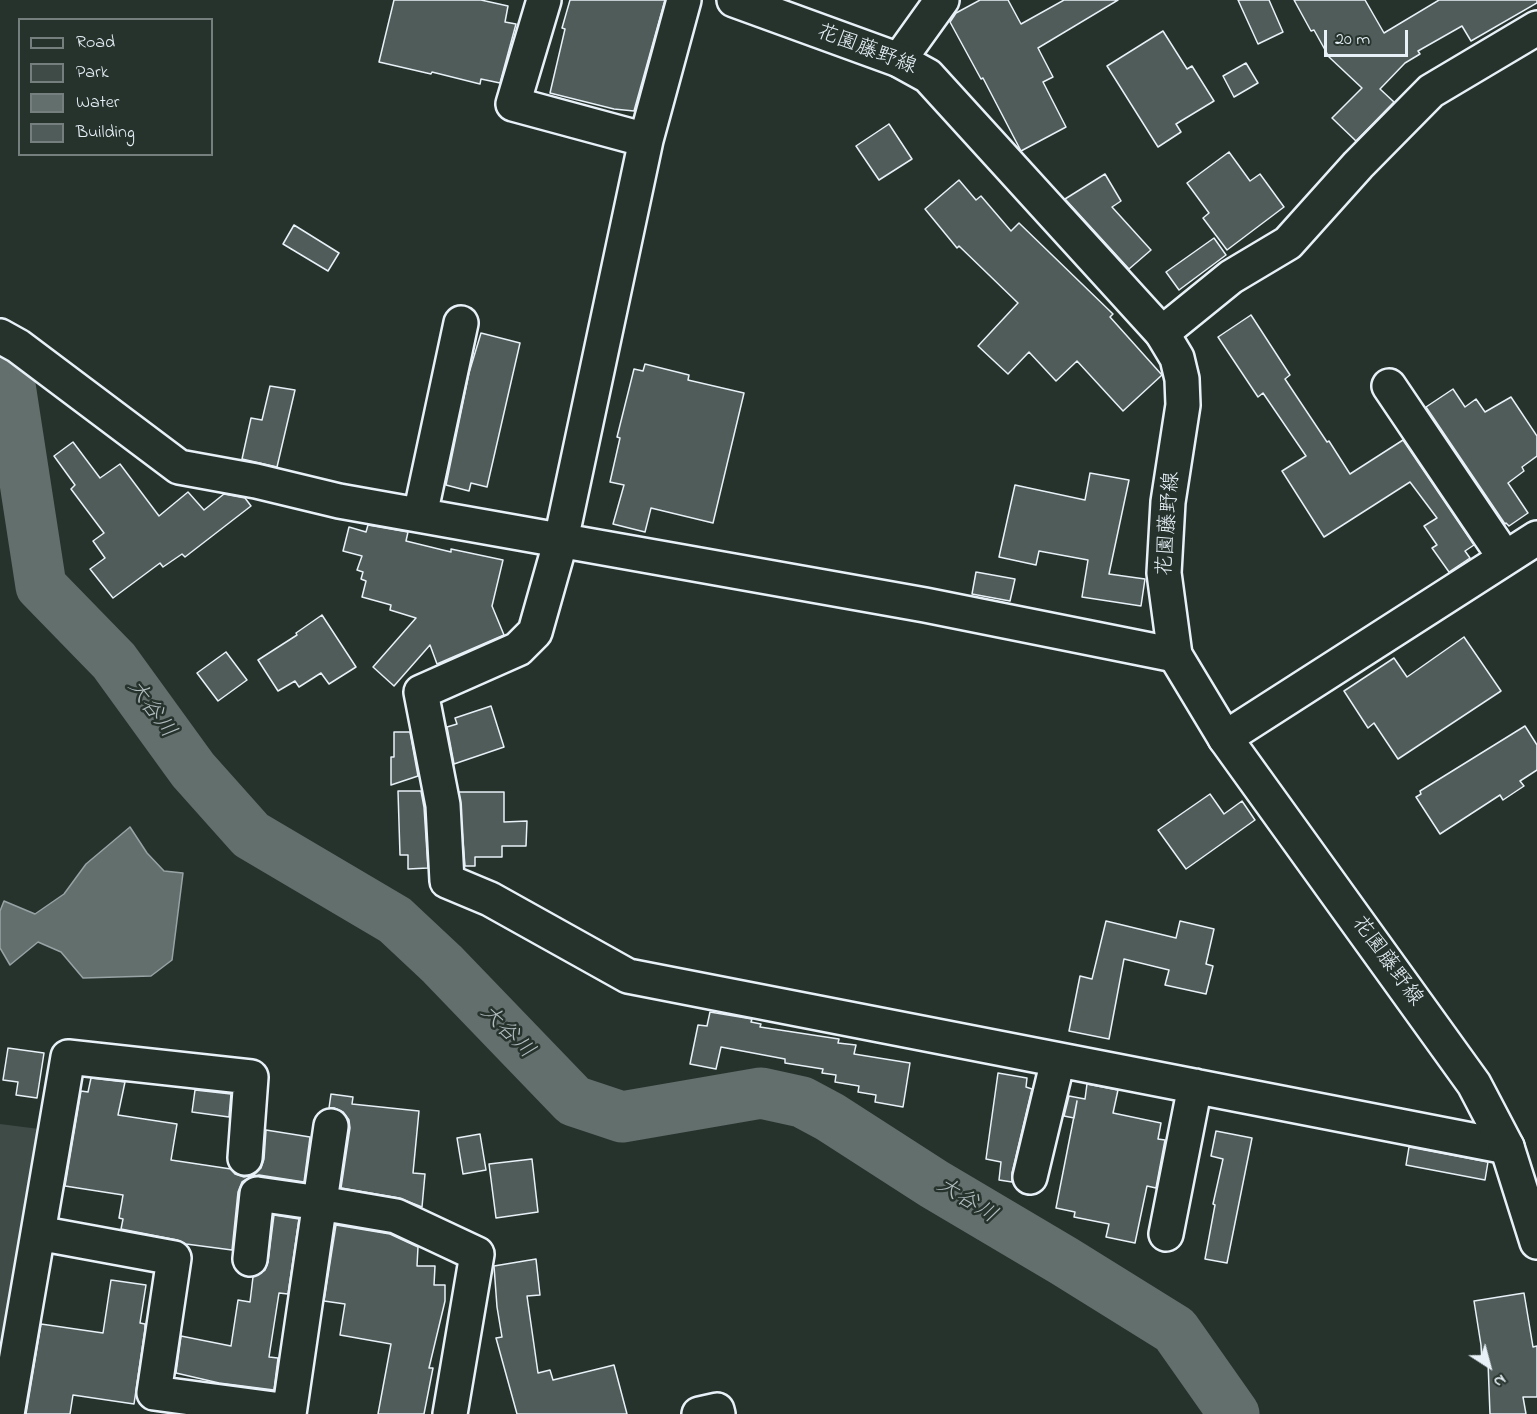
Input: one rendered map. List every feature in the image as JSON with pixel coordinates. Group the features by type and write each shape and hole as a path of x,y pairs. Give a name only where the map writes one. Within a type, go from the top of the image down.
{"street":[{"path":"544,0 513,104 646,140"},
{"path":"684,0 646,140 561,540 536,632 518,649 421,692 443,805 447,881 490,899 628,976 1507,1147"},
{"name":"花園藤野線","path":"734,0 899,60 928,76 1162,333 1177,358 1182,379 1183,405 1168,502 1164,573 1175,654 1225,738 1474,1084 1507,1147 1537,1242"},
{"path":"899,60 942,0"},
{"path":"1162,333 1231,277 1288,243 1358,165 1431,92 1537,27"},
{"path":"420,515 461,323"},
{"path":"0,336 18,346 179,466 256,480 339,501 925,605 1175,654"},
{"path":"1389,386 1505,558"},
{"path":"1225,738 1537,538"},
{"path":"7,1414 68,1057 251,1077 245,1158"},
{"path":"1030,1177 1058,1060"},
{"path":"1166,1234 1194,1086"},
{"path":"38,1233 174,1258 152,1403 289,1413 331,1126"},
{"path":"250,1259 257,1194 396,1216 477,1254 450,1414"},
{"path":"699,1414 717,1410 718,1414"}],"green space":[{"path":"0,1124 39,1129 0,1362"}],"water":[{"path":"130,827 147,853 164,871 183,873 172,960 151,976 83,978 61,952 38,942 10,965 0,948 0,911 4,901 35,914 64,894 86,864"}],"building":[{"path":"394,0 481,0 508,6 505,22 516,24 500,83 481,79 480,84 379,62"},
{"path":"570,0 665,0 634,111 614,109 550,93 565,29 562,28"},
{"path":"980,0 1008,0 1021,24 1064,0 1118,0 1038,48 1053,77 1043,82 1066,127 1021,151 983,78 981,79 950,22 956,13"},
{"path":"1238,0 1269,0 1283,32 1258,44"},
{"path":"1294,0 1365,0 1384,33 1439,0 1537,0 1537,3 1471,41 1462,26 1418,51 1420,54 1405,63 1380,89 1394,102 1356,141 1332,118 1362,88 1329,57"},
{"path":"1163,31 1187,69 1192,66 1214,101 1176,124 1181,132 1158,147 1107,66"},
{"path":"1246,63 1258,83 1234,97 1223,76"},
{"path":"889,124 912,159 879,180 856,146"},
{"path":"1229,152 1250,181 1260,174 1284,207 1227,250 1203,218 1209,213 1187,183"},
{"path":"1105,174 1121,201 1112,207 1151,250 1129,269 1065,199"},
{"path":"959,180 976,200 981,196 1011,231 1019,223 1113,314 1110,317 1162,375 1123,411 1077,361 1056,381 1029,352 1008,374 978,346 1018,303 959,246 957,248 925,209"},
{"path":"294,225 339,253 328,271 283,244"},
{"path":"1214,238 1226,255 1179,290 1166,272"},
{"path":"1251,315 1290,375 1285,379 1350,474 1403,440 1474,545 1465,551 1470,558 1449,572 1432,548 1437,545 1424,526 1437,518 1410,482 1324,537 1282,471 1306,456 1263,393 1258,397 1218,337"},
{"path":"481,333 520,343 487,487 471,483 469,491 446,485 469,373"},
{"path":"645,364 689,375 688,380 744,393 713,523 651,508 645,532 613,524 624,485 610,482 620,438 617,437 634,369 643,371"},
{"path":"270,386 295,390 277,467 242,459 251,418 262,420"},
{"path":"1453,389 1465,407 1476,399 1485,412 1511,397 1537,436 1537,456 1522,467 1524,471 1508,483 1528,513 1509,526 1505,524 1426,407"},
{"path":"73,442 100,478 120,464 159,516 188,492 204,510 224,494 245,498 251,506 185,557 182,554 163,567 160,563 113,598 90,569 105,558 93,541 104,533 71,489 75,485 54,456"},
{"path":"1090,473 1129,480 1109,574 1145,579 1141,606 1082,597 1088,560 1039,551 1036,565 999,557 1015,485 1085,500"},
{"path":"368,525 408,532 406,541 451,552 451,549 503,560 492,606 504,635 437,664 430,645 394,686 373,667 416,618 390,610 391,605 362,597 366,581 361,579 363,572 357,570 362,556 343,551 349,527 366,532"},
{"path":"976,572 1015,579 1010,601 972,594"},
{"path":"322,615 356,667 329,684 321,673 299,687 295,681 278,691 258,660 297,635 296,633"},
{"path":"1464,637 1501,691 1398,759 1374,723 1368,728 1344,691 1394,658 1407,677"},
{"path":"226,652 247,680 218,701 197,673"},
{"path":"491,706 504,747 454,764 447,727 457,724 455,718"},
{"path":"1525,726 1537,745 1537,770 1520,781 1524,786 1503,800 1500,795 1440,834 1416,797 1421,794 1420,791"},
{"path":"394,732 410,732 418,776 391,785 391,757 394,757"},
{"path":"398,791 421,791 428,868 408,869 408,855 400,855"},
{"path":"459,792 504,792 504,822 527,821 526,846 502,846 502,857 475,857 475,866 465,866"},
{"path":"1210,794 1224,814 1242,801 1255,820 1186,869 1158,830"},
{"path":"1106,921 1176,938 1180,921 1214,929 1206,964 1213,966 1206,994 1165,985 1169,970 1124,959 1109,1039 1069,1031 1080,976 1092,979"},
{"path":"710,1012 752,1019 751,1022 761,1024 760,1027 839,1039 838,1043 856,1045 854,1054 910,1063 903,1107 875,1102 876,1095 858,1092 859,1086 835,1082 836,1075 822,1073 823,1069 785,1063 785,1059 721,1047 716,1069 690,1064 698,1025 707,1026"},
{"path":"8,1048 44,1053 37,1098 16,1095 18,1082 3,1080"},
{"path":"998,1073 1027,1078 1026,1087 1032,1089 1012,1173 1012,1182 999,1180 1001,1162 986,1159"},
{"path":"91,1078 125,1082 118,1115 177,1124 171,1160 231,1169 235,1174 244,1177 254,1175 261,1168 264,1159 266,1130 310,1137 304,1182 259,1175 242,1182 238,1192 232,1250 186,1244 177,1240 121,1229 123,1219 119,1218 123,1195 65,1186 81,1091 88,1092"},
{"path":"1087,1084 1118,1090 1113,1113 1161,1123 1158,1139 1165,1140 1156,1188 1147,1186 1135,1243 1106,1237 1109,1224 1074,1217 1075,1212 1056,1208 1074,1118 1064,1116 1069,1096 1085,1099"},
{"path":"195,1090 231,1094 229,1117 192,1112"},
{"path":"331,1094 353,1097 352,1104 419,1111 413,1173 425,1174 422,1207 399,1198 341,1188 350,1128 349,1120 343,1112 329,1108"},
{"path":"1216,1131 1252,1138 1227,1263 1205,1259 1215,1205 1213,1204 1223,1159 1211,1156"},
{"path":"480,1134 486,1170 463,1174 457,1138"},
{"path":"1409,1147 1488,1162 1485,1180 1406,1165"},
{"path":"532,1159 538,1212 496,1218 489,1164"},
{"path":"274,1215 299,1219 288,1294 279,1293 269,1357 278,1358 274,1390 219,1383 176,1373 181,1336 231,1346 238,1300 250,1302 253,1277 265,1270 268,1262"},
{"path":"336,1225 390,1234 418,1247 417,1266 435,1266 434,1285 445,1285 445,1301 429,1368 433,1368 424,1414 378,1414 391,1344 340,1335 345,1304 324,1301"},
{"path":"536,1259 540,1295 527,1296 538,1373 550,1370 553,1380 614,1365 627,1414 517,1414 496,1338 502,1337 494,1266"},
{"path":"111,1280 146,1285 140,1323 145,1324 145,1329 134,1404 73,1395 70,1414 26,1414 41,1324 103,1333"},
{"path":"1524,1293 1533,1347 1537,1346 1537,1397 1523,1397 1526,1414 1490,1414 1488,1362 1482,1362 1474,1301"}],"waterway":[{"name":"大谷川","path":"0,374 10,385 41,586 114,661 193,770 251,835 395,920 442,964 574,1101 622,1117 761,1093 802,1102 830,1117 934,1184 1175,1330 1234,1414"}]}
